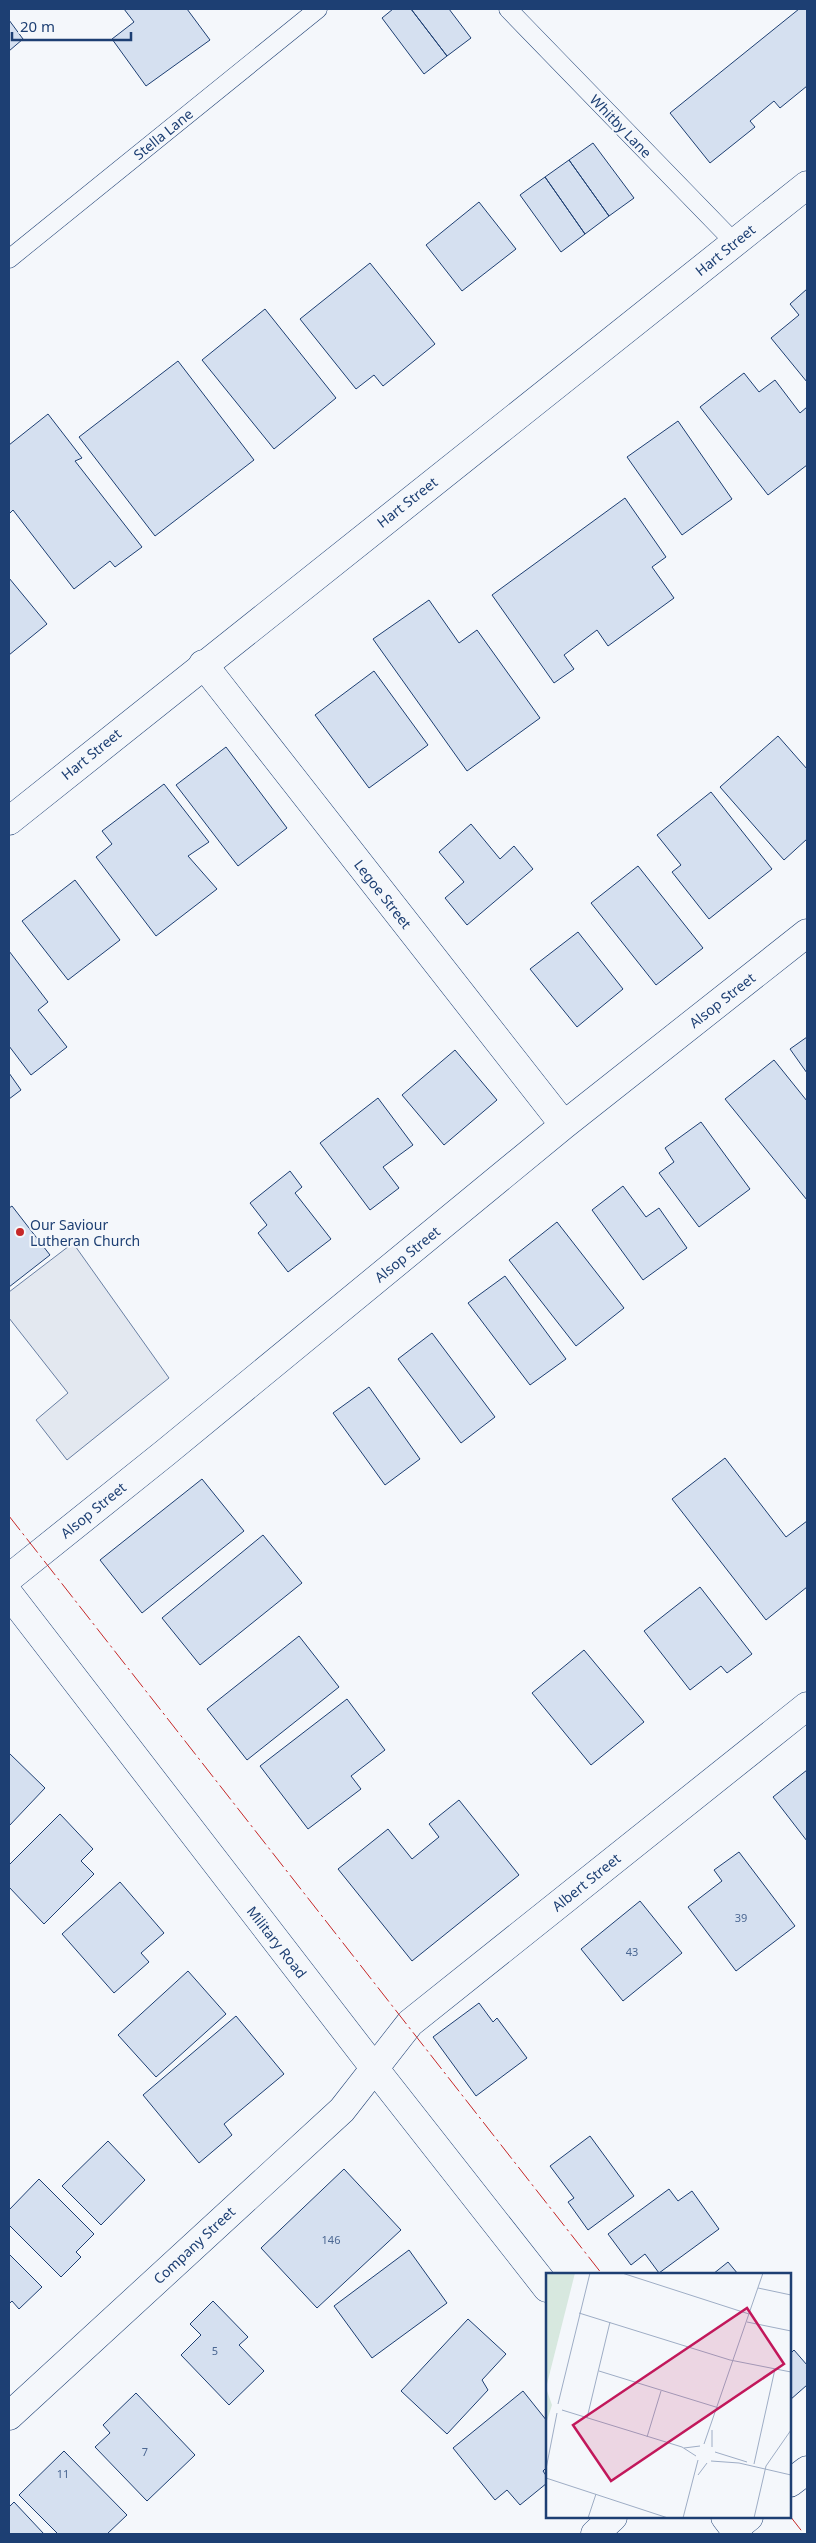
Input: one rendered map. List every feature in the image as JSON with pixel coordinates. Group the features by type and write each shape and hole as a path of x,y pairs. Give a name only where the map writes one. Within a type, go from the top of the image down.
{"street":[{"name":"Hart Street","path":"9,821 203,664 735,243 805,192"},
{"name":"Legoe Street","path":"203,664 564,1125"},
{"name":"Alsop Street","path":"9,1578 166,1453 564,1125 807,933"},
{"name":"Military Road","path":"9,1594 375,2069 546,2287"},
{"name":"Albert Street","path":"375,2069 410,2023 807,1706"},
{"name":"Company Street","path":"9,2414 342,2110 375,2069"},
{"path":"791,2482 807,2470"},
{"path":"595,2534 613,2518"}],"lane":[{"name":"Stella Lane","path":"9,259 318,9"},
{"name":"Whitby Lane","path":"508,9 735,243"}],"shaded area":[{"path":"73,1243 169,1378 67,1460 36,1420 68,1393 9,1318 9,1292"}],"building":[{"path":"124,9 187,9 210,40 146,86 112,39 134,22"},
{"path":"393,9 411,9 447,56 424,74 382,18"},
{"path":"411,9 449,9 471,38 447,56"},
{"path":"799,9 807,9 807,86 780,108 774,101 750,121 755,127 710,163 670,113"},
{"path":"9,20 23,39 9,51"},
{"path":"593,143 634,198 609,216 569,160"},
{"path":"569,160 609,216 585,234 545,177"},
{"path":"545,177 585,234 561,252 520,195"},
{"path":"479,202 516,249 462,291 426,245"},
{"path":"370,263 435,344 383,386 374,375 356,389 300,319"},
{"path":"807,289 807,382 771,338 799,315 790,304"},
{"path":"265,309 336,398 274,449 202,360"},
{"path":"178,361 254,460 155,536 79,437"},
{"path":"744,373 759,392 775,380 800,413 807,407 807,465 768,495 700,407"},
{"path":"48,414 82,458 75,461 142,547 115,567 110,561 74,589 13,510 9,514 9,445"},
{"path":"678,421 732,499 682,535 627,457"},
{"path":"625,498 666,557 652,567 674,598 608,646 597,630 564,655 574,669 554,683 492,595"},
{"path":"9,578 47,624 9,655"},
{"path":"429,600 459,643 477,630 540,718 467,771 373,639"},
{"path":"374,671 428,745 369,788 315,715"},
{"path":"778,736 807,769 807,839 784,860 720,787"},
{"path":"226,747 287,828 238,866 176,785"},
{"path":"164,784 209,842 188,856 217,889 156,936 96,857 112,844 102,831"},
{"path":"711,792 772,869 709,919 672,872 681,865 657,835"},
{"path":"471,824 500,859 514,846 533,869 467,925 445,898 464,882 439,852"},
{"path":"638,866 703,948 656,985 591,903"},
{"path":"75,880 120,940 68,980 22,921"},
{"path":"578,932 623,989 577,1027 530,969"},
{"path":"9,951 48,1002 38,1010 67,1047 31,1075 9,1046"},
{"path":"807,1037 807,1073 790,1049"},
{"path":"455,1050 497,1100 444,1145 402,1095"},
{"path":"774,1060 807,1101 807,1200 725,1099"},
{"path":"9,1073 21,1090 9,1099"},
{"path":"378,1098 413,1145 383,1167 399,1188 370,1210 320,1143"},
{"path":"701,1122 750,1189 699,1227 659,1173 674,1162 665,1148"},
{"path":"290,1171 302,1187 295,1193 331,1239 288,1272 258,1233 267,1225 250,1203"},
{"path":"623,1186 646,1217 659,1208 687,1248 643,1280 592,1210"},
{"name":"Our Saviour Lutheran Church","path":"12,1206 50,1255 9,1287 9,1208"},
{"path":"557,1222 624,1308 576,1346 509,1260"},
{"path":"505,1276 566,1359 530,1385 468,1303"},
{"path":"432,1333 495,1417 461,1443 398,1359"},
{"path":"369,1387 420,1459 385,1485 333,1413"},
{"path":"725,1458 786,1537 807,1521 807,1587 766,1620 672,1499"},
{"path":"202,1479 244,1531 142,1613 100,1560"},
{"path":"263,1535 302,1583 200,1665 162,1618"},
{"path":"700,1587 752,1654 727,1673 721,1666 690,1690 644,1631"},
{"path":"299,1636 339,1687 247,1760 207,1709"},
{"path":"584,1650 644,1722 591,1765 532,1693"},
{"path":"347,1699 385,1750 351,1776 361,1789 308,1829 260,1766"},
{"path":"9,1753 45,1788 9,1826"},
{"path":"807,1770 807,1841 773,1797"},
{"path":"459,1800 519,1875 412,1961 338,1869 388,1829 412,1859 439,1837 429,1824"},
{"path":"60,1814 93,1849 81,1861 94,1874 44,1924 9,1887 9,1865"},
{"path":"739,1852 795,1926 736,1971 688,1907 722,1881 714,1870"},
{"path":"120,1882 164,1933 141,1953 149,1962 114,1993 62,1934"},
{"path":"640,1901 682,1953 623,2001 581,1949"},
{"path":"188,1971 226,2014 156,2077 118,2035"},
{"path":"479,2003 493,2022 497,2018 527,2058 476,2096 433,2037"},
{"path":"236,2016 284,2074 224,2124 232,2135 199,2163 143,2095"},
{"path":"590,2136 634,2196 588,2230 568,2202 574,2198 550,2166"},
{"path":"108,2141 145,2180 101,2225 62,2186"},
{"path":"344,2169 401,2230 317,2308 261,2248"},
{"path":"39,2179 94,2234 76,2252 81,2257 61,2277 9,2225 9,2210"},
{"path":"669,2189 678,2201 692,2191 719,2229 659,2273 645,2254 631,2265 608,2234"},
{"path":"409,2250 447,2303 372,2358 334,2306"},
{"path":"9,2254 42,2287 19,2309 12,2301 9,2304"},
{"path":"728,2262 737,2273 714,2273"},
{"path":"213,2301 248,2337 239,2345 264,2371 229,2405 181,2355 201,2335 190,2324"},
{"path":"468,2319 506,2354 482,2380 488,2390 447,2434 401,2391"},
{"path":"794,2350 807,2365 807,2385 791,2399 791,2353"},
{"path":"523,2391 546,2420 546,2468 543,2471 546,2476 546,2484 520,2505 507,2490 495,2500 453,2448"},
{"path":"136,2393 195,2455 147,2501 95,2447 110,2433 103,2425"},
{"path":"64,2451 127,2515 107,2534 58,2534 19,2495"},
{"path":"14,2502 44,2534 9,2534 9,2507"}],"power":[{"path":"9,1516 601,2273"},
{"path":"791,2517 804,2534"}],"place":[{"name":"Our Saviour Lutheran Church","path":"20,1232"}]}
